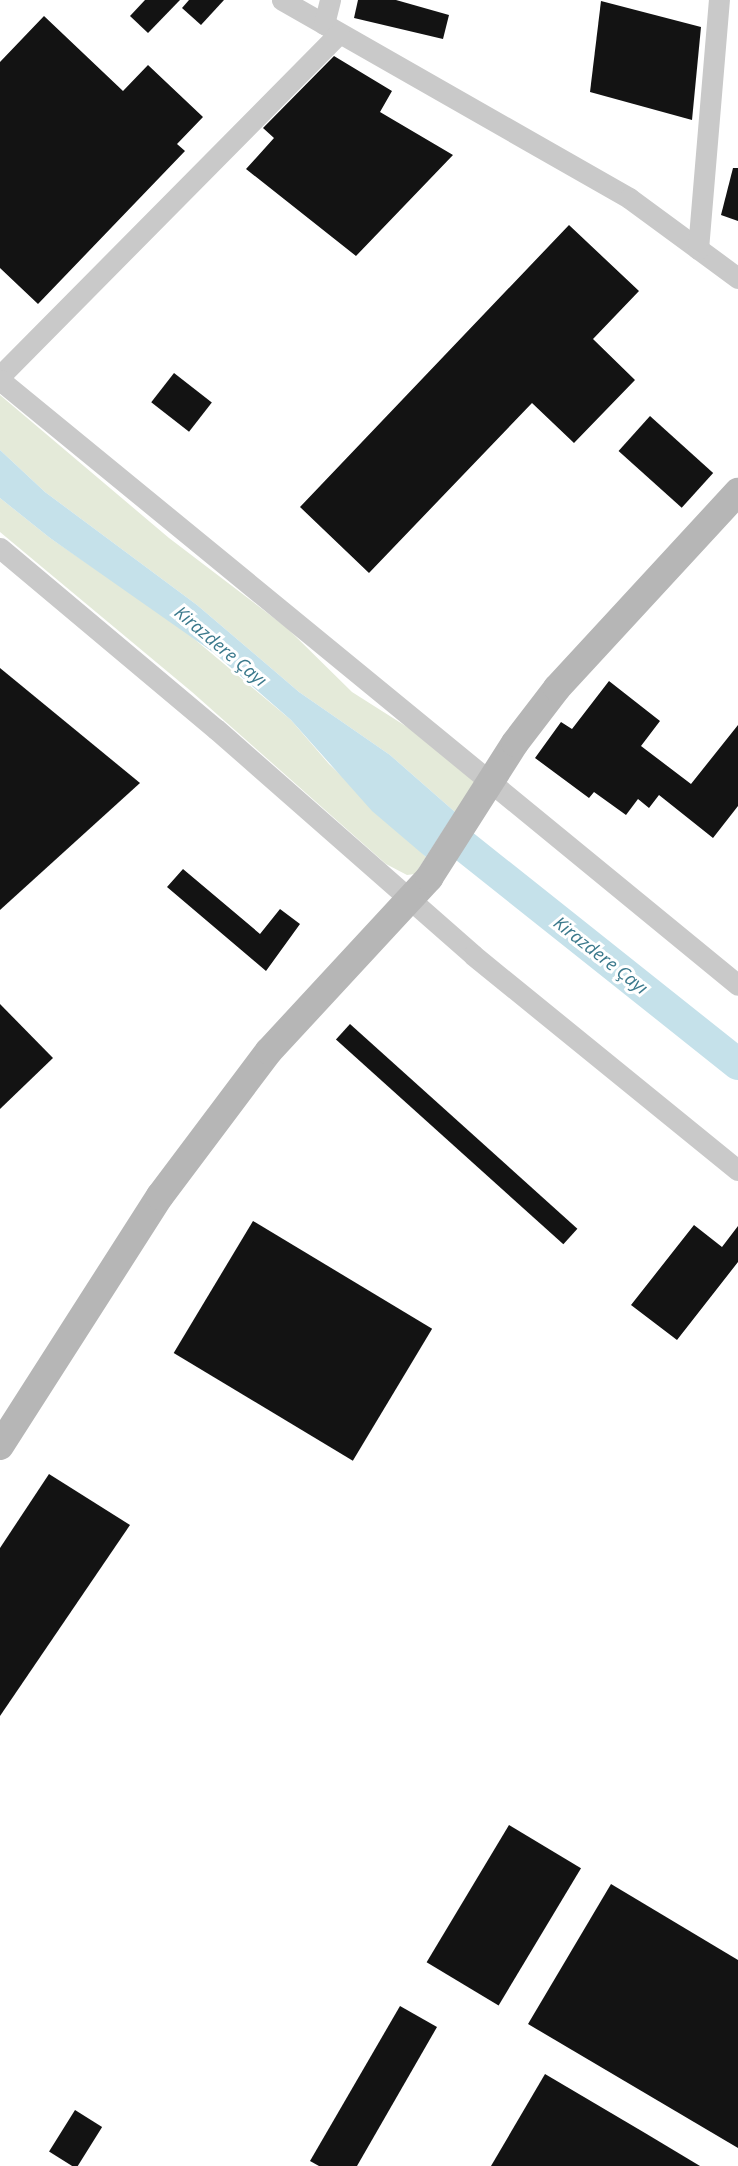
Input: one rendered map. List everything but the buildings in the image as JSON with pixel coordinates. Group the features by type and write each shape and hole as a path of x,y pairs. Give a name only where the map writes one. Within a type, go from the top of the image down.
{"street":[{"path":"282,0 629,198 738,278"},
{"path":"330,0 332,28 0,378 738,985"},
{"path":"698,249 719,0"},
{"path":"0,1444 160,1196 269,1052 429,878 491,780 557,688 738,492"},
{"path":"0,548 216,729 410,899 738,1170"}],"green space":[{"path":"0,395 169,538 287,628 352,692 415,732 476,782 455,812 390,755 299,692 197,605 45,492 0,450"},
{"path":"0,498 50,538 180,627 291,720 329,764 426,857 415,874 407,875 386,864 192,692 0,532"}],"water":[{"path":"0,450 45,492 197,605 299,692 390,755 455,812 426,857 372,811 291,720 214,653 50,538 0,498"}],"waterway":[{"name":"Kirazdere Çayı","path":"464,846 738,1064"}]}
